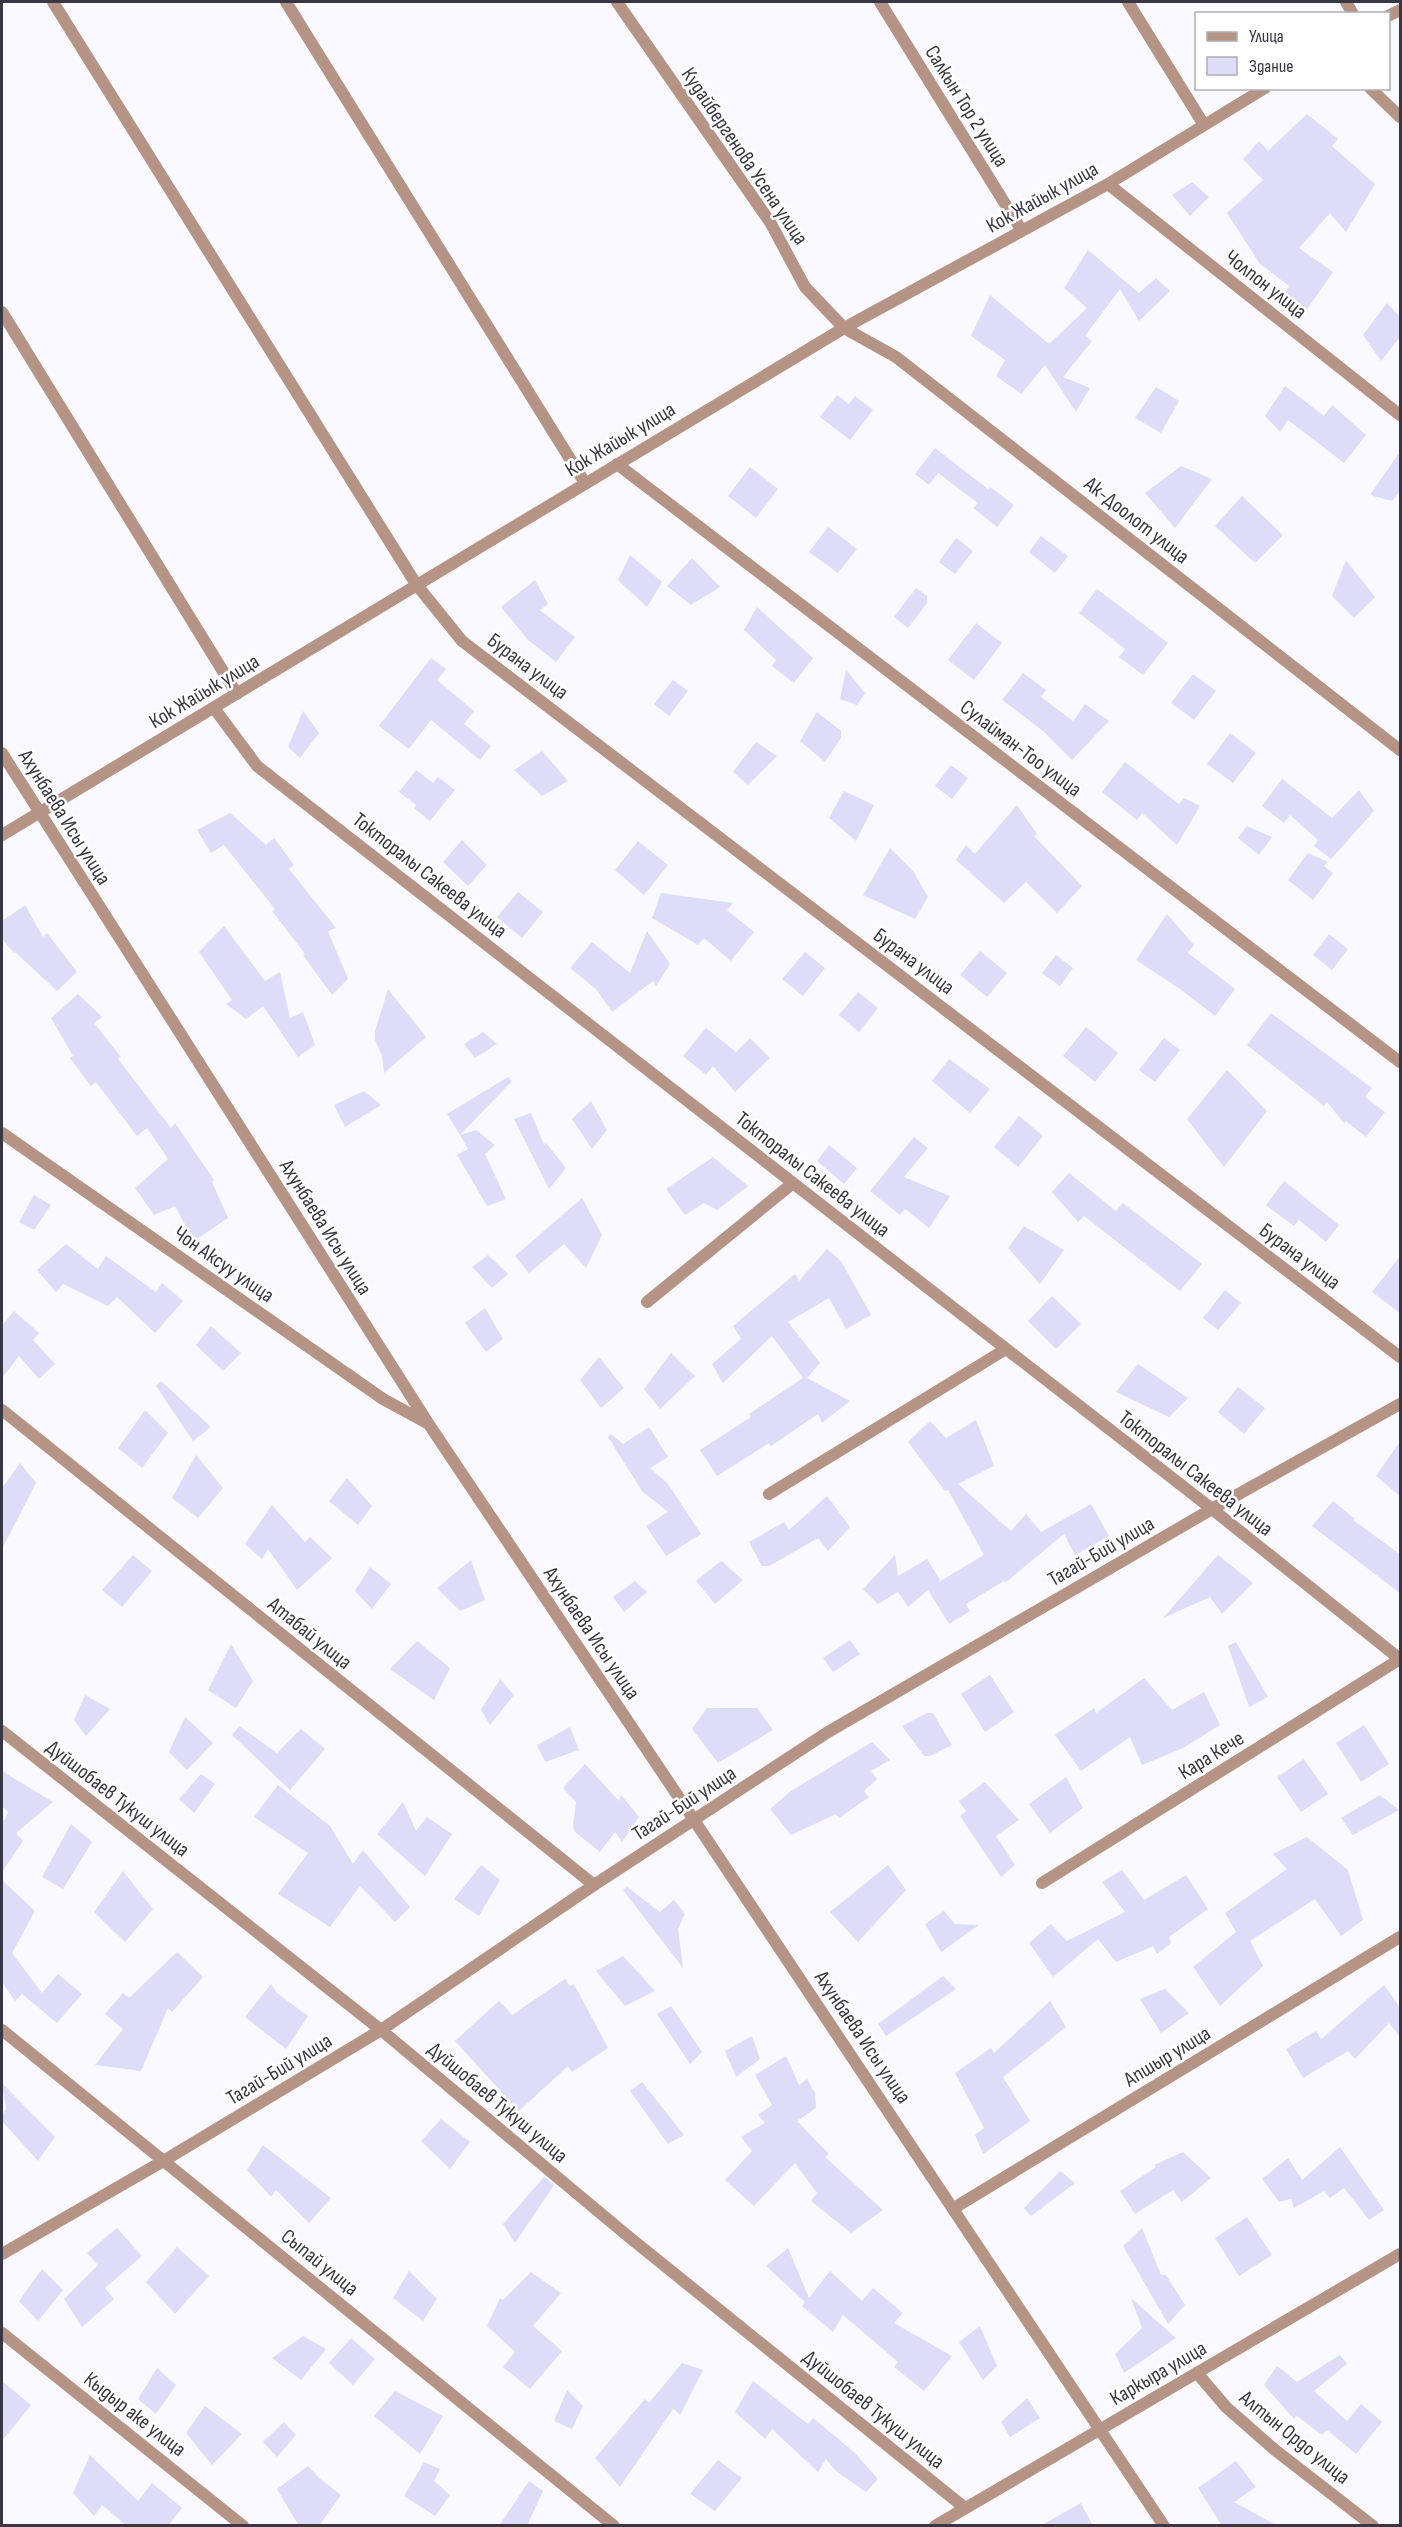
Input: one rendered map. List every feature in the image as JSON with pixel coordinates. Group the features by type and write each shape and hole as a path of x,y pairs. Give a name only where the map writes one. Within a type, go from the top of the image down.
{"street":[{"name":"Бурана улица","path":"53,2 416,584 462,641 1401,1357"},
{"path":"286,2 585,483"},
{"name":"Кудайбергенова Усена улица","path":"617,2 770,222 805,287 844,328"},
{"name":"Салкын Тор 2 улица","path":"880,2 1022,231"},
{"path":"1128,2 1204,125"},
{"name":"Кок Жайык улица","path":"2,835 844,328 1108,184 1262,90"},
{"path":"1372,90 1401,117"},
{"name":"Чолпон улица","path":"1108,184 1401,415"},
{"path":"2,312 237,694"},
{"name":"Ак-Доолот улица","path":"844,328 896,357 1401,750"},
{"name":"Сулайман-Тоо улица","path":"617,464 1401,1062"},
{"name":"Токторалы Сакеева улица","path":"214,708 257,766 1212,1509 1400,1659"},
{"name":"Ахунбаева Исы улица","path":"2,753 428,1424 954,2208 1164,2526"},
{"name":"Чон Аксуу улица","path":"2,1132 383,1399 428,1424"},
{"path":"647,1302 793,1183"},
{"path":"769,1494 1006,1349"},
{"name":"Тагай-Бий улица","path":"2,2254 165,2160 381,2030 594,1885 828,1732 1212,1509 1401,1404"},
{"name":"Атабай улица","path":"2,1410 594,1885"},
{"name":"Кара Кече","path":"1042,1883 1400,1659"},
{"name":"Дуйшобаев Тукуш улица","path":"2,1731 381,2030 639,2245 965,2508"},
{"name":"Апшыр улица","path":"954,2208 1401,1937"},
{"name":"Сыпай улица","path":"2,2030 614,2526"},
{"name":"Каркыра улица","path":"935,2526 1401,2254"},
{"name":"Кыдыр аке улица","path":"2,2333 243,2526"},
{"name":"Алтын Ордо улица","path":"1197,2373 1226,2407 1267,2443 1373,2526"}],"building":[{"path":"1307,114 1338,139 1332,146 1375,184 1346,232 1330,213 1299,248 1333,272 1305,312 1285,293 1289,286 1260,264 1227,213 1263,180 1243,159 1259,141 1268,151"},
{"path":"1192,182 1209,197 1190,216 1172,195"},
{"path":"1088,250 1139,293 1156,278 1170,291 1139,321 1120,289 1085,336 1092,341 1063,377 1090,388 1076,412 1045,365 1021,394 996,376 1005,360 971,336 990,295 1049,344 1087,308 1064,288"},
{"path":"1387,303 1401,318 1401,336 1381,361 1363,335"},
{"path":"1285,386 1324,416 1332,405 1366,435 1344,463 1288,420 1280,432 1265,416"},
{"path":"1156,387 1179,401 1161,433 1135,418"},
{"path":"837,395 849,404 855,396 873,410 850,440 820,417"},
{"path":"935,448 988,489 990,487 1014,505 997,527 973,508 978,503 938,473 929,485 915,474"},
{"path":"1401,450 1401,490 1392,501 1370,495"},
{"path":"1181,466 1212,479 1175,528 1145,493"},
{"path":"750,467 778,489 756,518 728,496"},
{"path":"1242,496 1283,535 1255,563 1215,526"},
{"path":"828,527 857,549 838,573 809,552"},
{"path":"1041,536 1068,556 1055,573 1029,552"},
{"path":"956,538 973,551 955,574 939,562"},
{"path":"630,555 662,582 647,607 618,580"},
{"path":"692,558 720,587 691,605 667,586"},
{"path":"1346,560 1375,597 1354,618 1332,596"},
{"path":"535,580 548,604 540,610 575,637 556,662 528,640 501,607"},
{"path":"916,588 927,596 927,603 908,628 894,617"},
{"path":"1097,589 1168,643 1143,675 1119,657 1125,649 1079,613"},
{"path":"757,607 813,658 794,683 772,666 776,660 744,630"},
{"path":"976,623 1002,643 974,680 948,660"},
{"path":"431,658 446,669 437,680 474,711 464,724 491,746 480,760 431,720 409,749 379,726"},
{"path":"846,670 865,693 857,705 840,699"},
{"path":"1023,673 1046,690 1041,697 1073,721 1085,704 1109,721 1072,760 1043,731 1002,700"},
{"path":"1193,674 1216,691 1194,720 1171,703"},
{"path":"673,680 688,691 669,716 654,704"},
{"path":"303,711 319,733 300,758 288,747"},
{"path":"817,712 841,731 841,738 825,762 800,741"},
{"path":"1230,733 1256,753 1233,783 1207,764"},
{"path":"756,742 777,756 748,785 733,772"},
{"path":"542,751 568,781 542,796 514,770"},
{"path":"1125,762 1179,804 1184,798 1200,806 1177,845 1142,813 1137,820 1102,792"},
{"path":"951,765 968,778 952,799 935,786"},
{"path":"416,770 433,783 438,777 455,790 430,821 414,808 416,805 399,792"},
{"path":"1282,779 1332,818 1359,790 1374,811 1331,859 1314,846 1318,840 1290,815 1284,823 1262,806"},
{"path":"844,791 874,805 856,841 829,818"},
{"path":"1017,805 1037,834 1034,836 1082,886 1057,913 1026,882 1004,903 956,860 966,845 975,854"},
{"path":"230,813 266,845 274,838 294,865 289,869 336,928 328,931 348,979 332,995 303,955 305,954 272,911 275,909 224,845 211,853 197,830"},
{"path":"1247,826 1272,837 1259,855 1238,838"},
{"path":"462,840 487,865 468,886 443,862"},
{"path":"638,841 668,865 644,895 615,870"},
{"path":"890,848 913,871 928,897 915,919 863,895"},
{"path":"1308,853 1328,862 1324,866 1333,873 1313,900 1288,880"},
{"path":"518,892 543,912 522,938 497,917"},
{"path":"661,893 733,903 727,910 754,932 731,961 704,938 698,945 652,918"},
{"path":"25,905 43,937 47,933 77,972 57,991 14,953 2,939 2,921"},
{"path":"1167,914 1194,945 1188,953 1235,989 1215,1016 1136,960"},
{"path":"224,926 265,981 280,972 290,1018 303,1012 315,1045 298,1057 263,1006 246,1019 226,1004 232,1000 199,952"},
{"path":"647,931 670,964 656,986 653,981 612,1012 596,989 570,968 592,942 630,973"},
{"path":"1329,934 1348,949 1332,970 1313,955"},
{"path":"980,951 1007,973 987,997 960,975"},
{"path":"805,952 825,968 803,996 782,979"},
{"path":"1056,955 1073,968 1060,986 1042,973"},
{"path":"388,989 426,1037 384,1073 382,1056 375,1040 375,1031"},
{"path":"858,992 878,1008 859,1032 839,1015"},
{"path":"78,994 102,1017 94,1023 121,1057 118,1059 171,1128 175,1123 214,1180 212,1182 228,1218 194,1241 175,1206 154,1215 135,1188 168,1159 147,1128 137,1136 96,1082 91,1086 70,1058 73,1056 51,1018"},
{"path":"1271,1013 1372,1088 1365,1097 1385,1112 1366,1137 1346,1121 1344,1123 1327,1102 1324,1106 1247,1045"},
{"path":"1086,1027 1118,1053 1095,1082 1063,1056"},
{"path":"706,1028 736,1052 750,1038 770,1058 735,1092 713,1066 706,1075 683,1056"},
{"path":"483,1032 497,1044 475,1058 464,1044"},
{"path":"1164,1038 1180,1050 1155,1082 1139,1070"},
{"path":"949,1059 990,1089 970,1113 932,1081"},
{"path":"1227,1070 1267,1111 1224,1167 1187,1119"},
{"path":"508,1077 512,1081 460,1135 447,1114"},
{"path":"364,1091 381,1105 345,1127 334,1105"},
{"path":"591,1101 607,1130 592,1149 572,1119"},
{"path":"531,1113 544,1145 546,1143 566,1168 549,1189 514,1119"},
{"path":"1019,1116 1043,1136 1018,1167 994,1147"},
{"path":"476,1130 495,1145 485,1154 506,1199 487,1206 457,1155 468,1149 460,1135"},
{"path":"914,1137 928,1148 904,1177 950,1196 929,1228 905,1209 900,1215 870,1191"},
{"path":"829,1145 857,1168 844,1184 817,1161"},
{"path":"713,1157 748,1186 717,1210 704,1203 685,1215 666,1189"},
{"path":"1069,1173 1116,1211 1123,1203 1202,1264 1180,1291 1084,1216 1078,1222 1052,1192"},
{"path":"1284,1181 1339,1225 1326,1242 1299,1220 1294,1226 1266,1205"},
{"path":"34,1195 51,1205 34,1230 19,1222"},
{"path":"582,1198 602,1235 586,1268 564,1244 529,1273 515,1256"},
{"path":"1024,1226 1064,1250 1040,1284 1008,1248"},
{"path":"66,1244 98,1269 106,1256 156,1292 162,1283 183,1301 155,1333 117,1297 108,1306 63,1284 56,1292 37,1270"},
{"path":"827,1249 841,1261 871,1315 846,1329 829,1298 788,1322 820,1363 807,1378 850,1401 822,1423 818,1414 771,1446 769,1443 717,1476 700,1450 751,1417 749,1414 803,1378 772,1336 723,1383 712,1364 741,1339 733,1326 795,1274 799,1281"},
{"path":"488,1255 508,1274 492,1288 472,1267"},
{"path":"1401,1255 1401,1314 1372,1292"},
{"path":"1225,1290 1241,1303 1218,1330 1203,1318"},
{"path":"1052,1296 1081,1324 1056,1349 1028,1321"},
{"path":"485,1308 503,1339 486,1352 465,1323"},
{"path":"14,1311 39,1333 33,1340 55,1364 39,1379 19,1356 2,1378 2,1326"},
{"path":"211,1326 241,1353 223,1371 196,1345"},
{"path":"671,1353 695,1376 660,1409 644,1389"},
{"path":"599,1357 624,1388 601,1408 580,1380"},
{"path":"1138,1364 1188,1398 1169,1417 1116,1392"},
{"path":"161,1381 211,1427 193,1441 156,1386"},
{"path":"1238,1387 1265,1408 1244,1434 1218,1412"},
{"path":"145,1410 168,1433 142,1468 118,1448"},
{"path":"976,1420 994,1466 958,1484 1011,1531 1026,1514 1041,1532 1091,1504 1109,1536 1075,1555 1064,1534 1005,1583 1004,1581 966,1604 970,1611 949,1624 928,1590 908,1607 898,1592 878,1604 863,1589 895,1555 898,1576 927,1559 940,1580 937,1583 984,1555 948,1490 945,1491 908,1442 930,1421 946,1438"},
{"path":"649,1427 668,1457 650,1468 668,1484 701,1534 666,1556 646,1526 668,1512 642,1491 608,1437 611,1434 623,1444"},
{"path":"1401,1440 1401,1497 1376,1476"},
{"path":"196,1455 223,1488 198,1518 172,1498"},
{"path":"20,1463 36,1483 2,1549 2,1488"},
{"path":"347,1478 372,1506 358,1525 329,1501"},
{"path":"827,1496 850,1527 828,1551 818,1538 769,1566 762,1566 749,1542 784,1522 789,1530"},
{"path":"1333,1501 1355,1519 1353,1520 1401,1555 1401,1594 1312,1526"},
{"path":"272,1505 305,1542 310,1537 332,1558 297,1590 268,1549 262,1559 245,1544"},
{"path":"133,1555 152,1571 122,1607 102,1590"},
{"path":"1218,1555 1253,1583 1222,1614 1210,1597 1163,1618"},
{"path":"471,1560 485,1600 460,1611 437,1588"},
{"path":"721,1561 743,1580 715,1604 696,1581"},
{"path":"370,1567 391,1584 372,1609 355,1591"},
{"path":"635,1581 647,1592 624,1612 613,1597"},
{"path":"850,1640 860,1654 833,1672 823,1658"},
{"path":"417,1641 450,1668 434,1700 390,1669"},
{"path":"1236,1642 1268,1697 1249,1707 1228,1646"},
{"path":"231,1644 253,1681 236,1708 208,1690"},
{"path":"990,1675 1014,1712 985,1732 961,1694"},
{"path":"1144,1678 1172,1710 1204,1692 1220,1725 1183,1748 1142,1765 1130,1737 1081,1771 1055,1735 1094,1708 1096,1713"},
{"path":"500,1679 514,1695 490,1725 481,1710"},
{"path":"85,1695 110,1709 86,1736 74,1720"},
{"path":"707,1708 757,1708 773,1730 718,1763 692,1729"},
{"path":"927,1713 933,1713 952,1745 930,1756 924,1756 902,1726"},
{"path":"185,1717 213,1743 187,1770 169,1752"},
{"path":"1364,1725 1389,1764 1361,1782 1336,1743"},
{"path":"239,1726 277,1753 301,1729 325,1749 290,1790 232,1735"},
{"path":"570,1727 579,1750 545,1762 537,1745"},
{"path":"872,1742 890,1760 871,1771 877,1779 864,1791 869,1797 839,1818 836,1814 791,1835 770,1809 791,1791"},
{"path":"1304,1759 1328,1794 1301,1812 1277,1777"},
{"path":"585,1764 619,1801 621,1795 639,1817 622,1842 615,1832 600,1852 575,1832 573,1826 576,1802 563,1788"},
{"path":"2,1771 53,1802 16,1833 23,1841 2,1872 2,1818 4,1821 8,1812 2,1806"},
{"path":"201,1774 215,1784 194,1813 179,1799"},
{"path":"1066,1777 1083,1808 1050,1833 1029,1804"},
{"path":"985,1782 1019,1820 996,1836 1015,1865 1001,1877 960,1816 966,1811 959,1801"},
{"path":"278,1785 330,1826 353,1864 363,1850 410,1907 395,1922 360,1886 330,1927 278,1894 308,1853 254,1817"},
{"path":"1380,1795 1399,1810 1353,1835 1341,1818"},
{"path":"403,1802 416,1831 427,1817 452,1834 425,1876 377,1834"},
{"path":"71,1824 92,1842 63,1889 42,1877"},
{"path":"1307,1837 1348,1870 1363,1920 1341,1936 1315,1899 1250,1941 1263,1966 1220,2006 1193,1967 1236,1932 1225,1913 1287,1869 1273,1854"},
{"path":"481,1865 500,1880 479,1916 454,1899"},
{"path":"888,1865 906,1890 858,1942 830,1912"},
{"path":"1122,1870 1144,1900 1186,1875 1208,1909 1169,1937 1171,1943 1157,1954 1153,1946 1116,1962 1098,1939 1053,1977 1029,1943 1051,1924 1067,1941 1125,1912 1102,1882"},
{"path":"123,1871 153,1909 125,1942 94,1912"},
{"path":"2,1880 35,1911 12,1953 42,1993 58,1974 82,1994 57,2023 22,1994 15,2001 2,1982"},
{"path":"627,1887 660,1912 674,1900 685,1914 678,1929 683,1968 623,1890"},
{"path":"944,1911 955,1924 979,1925 941,1952 925,1924"},
{"path":"177,1952 203,1977 172,2012 168,2008 141,2071 95,2065 123,2029 105,2014 123,1993 129,1998"},
{"path":"623,1956 655,1991 625,2006 596,1971"},
{"path":"943,1976 956,1989 886,2036 878,2024"},
{"path":"565,1979 570,1986 574,1984 608,2048 572,2072 568,2066 519,2111 455,2041 499,2001 512,2015"},
{"path":"271,1984 277,1993 308,2016 286,2049 245,2017"},
{"path":"1384,1985 1401,2009 1401,2038 1389,2023 1355,2059 1348,2051 1303,2078 1286,2049 1316,2031 1321,2039"},
{"path":"1165,1989 1189,2013 1161,2033 1140,1999"},
{"path":"1050,2001 1066,2027 1003,2077 1030,2121 983,2154 975,2135 984,2128 955,2073 991,2048 994,2053"},
{"path":"671,2006 702,2052 690,2064 657,2014"},
{"path":"752,2036 760,2059 736,2077 725,2051"},
{"path":"786,2056 799,2085 807,2079 815,2093 816,2108 797,2121 829,2154 825,2157 883,2210 851,2233 811,2201 817,2193 795,2163 754,2206 725,2180 752,2151 741,2137 765,2123 758,2115 772,2105 755,2075"},
{"path":"642,2082 684,2135 668,2144 630,2091"},
{"path":"2,2083 55,2137 38,2161 2,2121 2,2115 6,2109"},
{"path":"441,2119 470,2142 450,2169 421,2141"},
{"path":"263,2145 331,2198 309,2223 276,2190 271,2197 247,2170"},
{"path":"1340,2147 1384,2210 1369,2220 1344,2188 1330,2198 1324,2191 1294,2208 1291,2199 1279,2202 1262,2179 1288,2158 1302,2180"},
{"path":"1183,2152 1211,2178 1182,2202 1173,2190 1135,2214 1120,2191 1156,2167 1154,2165"},
{"path":"1060,2171 1075,2183 1031,2216 1024,2208"},
{"path":"544,2177 554,2185 515,2243 503,2224"},
{"path":"1247,2217 1272,2255 1239,2276 1215,2238"},
{"path":"117,2228 142,2256 105,2288 114,2299 82,2327 64,2299 98,2265 87,2253"},
{"path":"1142,2228 1161,2275 1166,2275 1185,2305 1168,2324 1123,2246"},
{"path":"177,2247 209,2276 175,2314 146,2282"},
{"path":"788,2248 809,2298 830,2271 862,2301 873,2288 903,2313 894,2323 952,2356 924,2391 894,2367 898,2362 843,2315 833,2332 802,2306 805,2302 766,2266"},
{"path":"42,2269 63,2290 38,2321 19,2301"},
{"path":"409,2271 437,2299 423,2321 393,2298"},
{"path":"531,2272 561,2293 533,2326 562,2351 530,2389 503,2367 515,2352 487,2326 500,2298 503,2300"},
{"path":"1131,2298 1176,2338 1124,2373 1115,2354 1142,2328"},
{"path":"980,2326 997,2366 983,2380 959,2342"},
{"path":"303,2336 326,2349 301,2380 272,2358"},
{"path":"351,2338 375,2359 353,2385 329,2363"},
{"path":"1340,2355 1347,2364 1314,2391 1347,2421 1361,2404 1382,2422 1356,2454 1327,2430 1322,2435 1297,2416 1294,2419 1264,2385 1277,2366 1297,2382"},
{"path":"682,2363 703,2370 680,2415 673,2409 620,2487 595,2458 645,2399 649,2403"},
{"path":"157,2368 176,2385 156,2414 138,2399"},
{"path":"2,2381 31,2405 2,2441"},
{"path":"753,2381 808,2424 813,2418 854,2452 878,2479 866,2492 836,2471 826,2459 818,2472 772,2429 765,2439 735,2412"},
{"path":"567,2390 583,2406 572,2429 554,2421"},
{"path":"395,2391 443,2416 420,2454 374,2416"},
{"path":"1027,2398 1040,2418 1010,2437 1001,2422"},
{"path":"205,2406 242,2434 212,2465 186,2433"},
{"path":"284,2422 296,2435 277,2457 263,2442"},
{"path":"90,2455 138,2501 152,2483 182,2508 168,2526 127,2526 102,2505 94,2516 73,2493"},
{"path":"718,2460 742,2478 715,2511 690,2494"},
{"path":"1236,2461 1256,2487 1234,2502 1278,2526 1222,2526 1198,2488"},
{"path":"424,2462 440,2469 434,2481 450,2495 435,2516 404,2496"},
{"path":"308,2466 341,2495 319,2526 299,2526 277,2489"},
{"path":"529,2481 543,2491 527,2526 499,2526"},
{"path":"1081,2503 1093,2526 1040,2526"}]}
